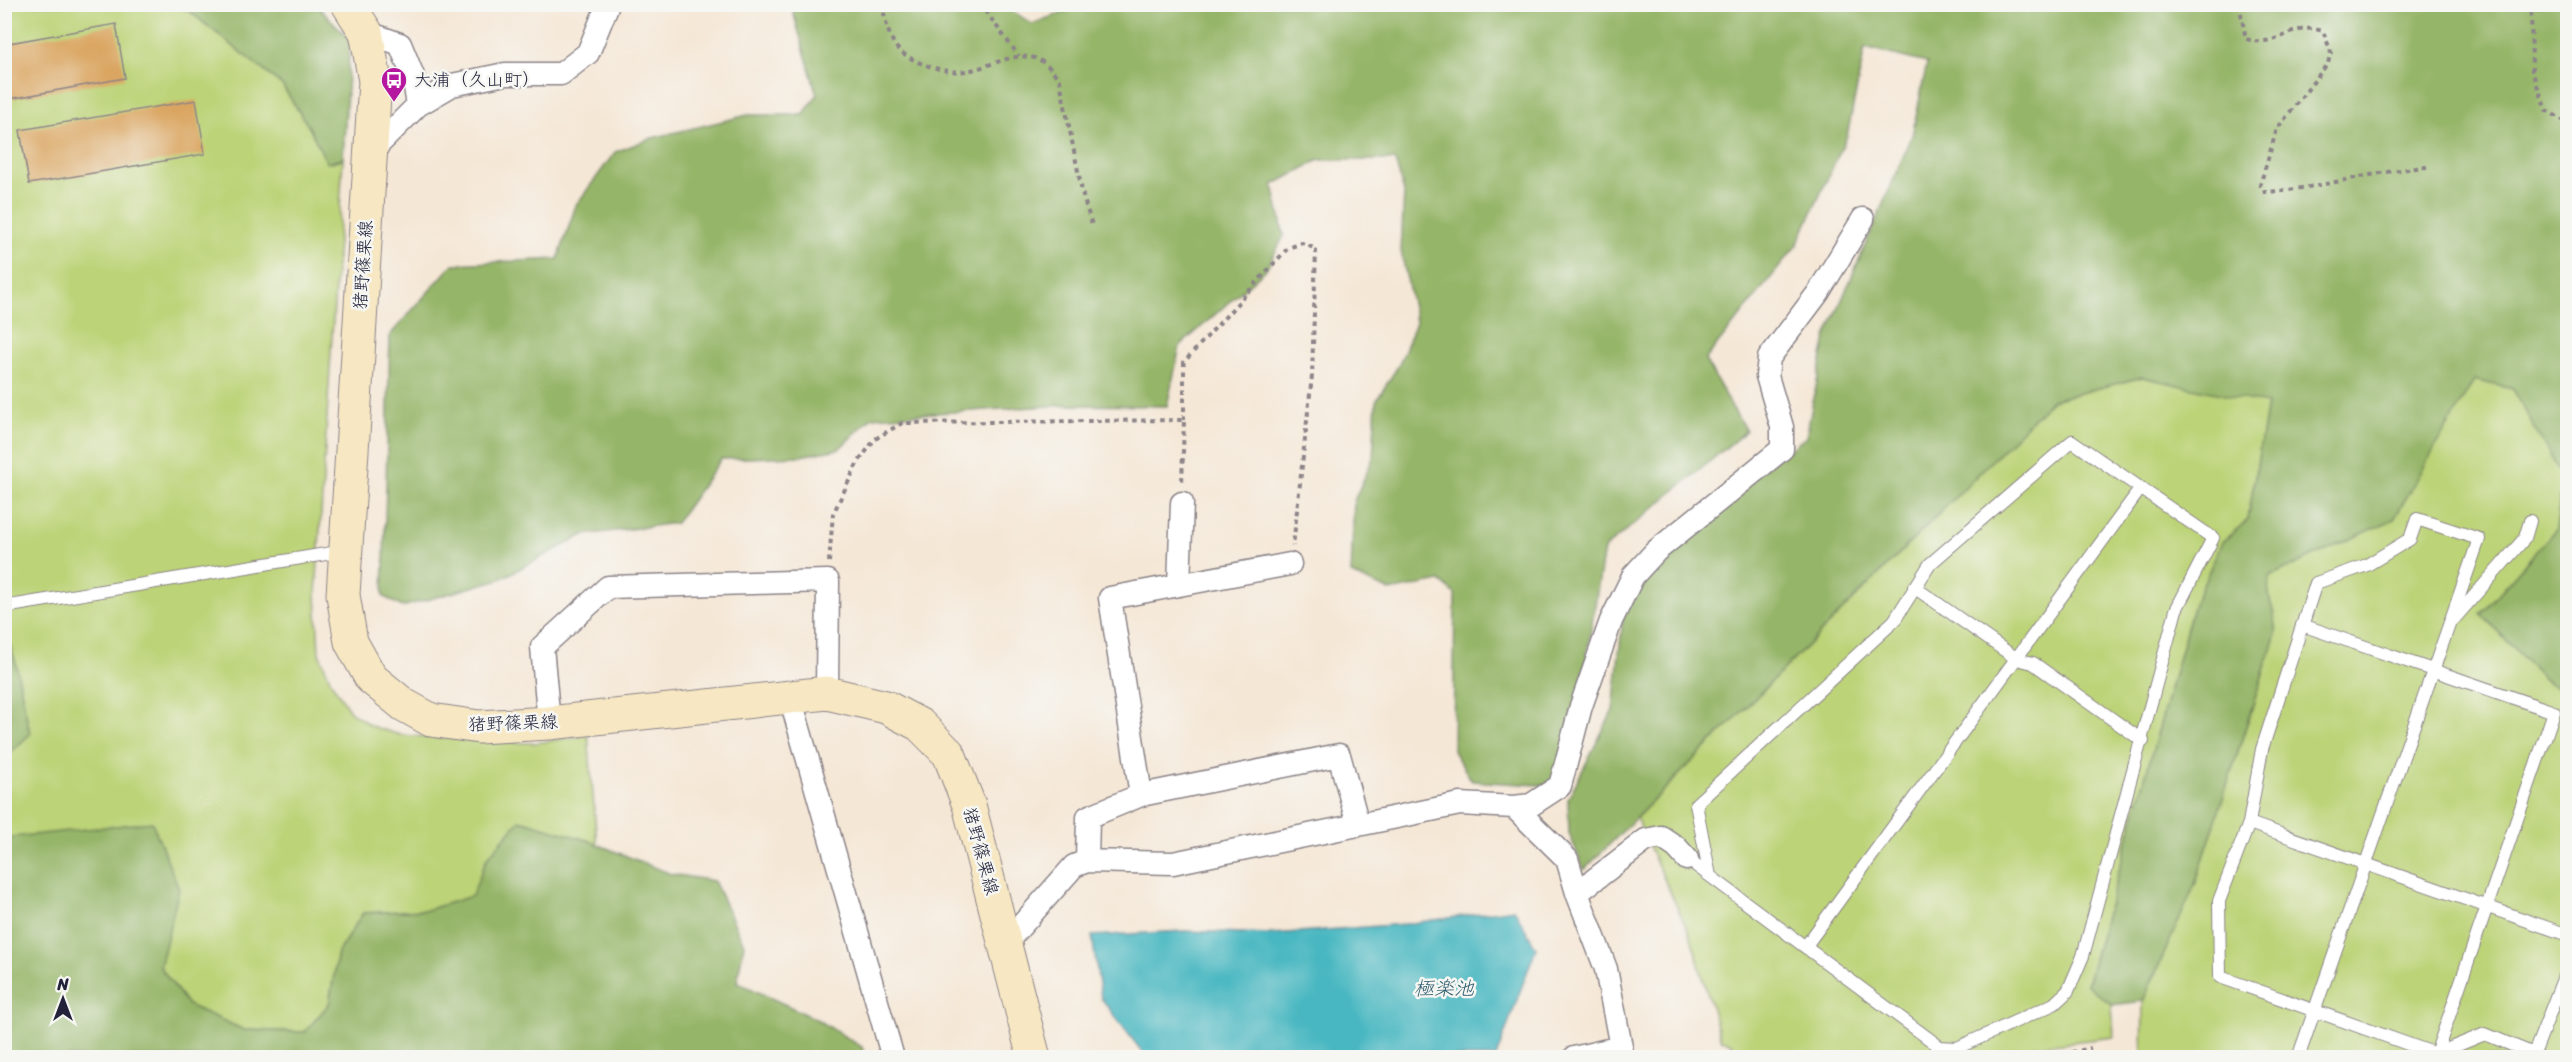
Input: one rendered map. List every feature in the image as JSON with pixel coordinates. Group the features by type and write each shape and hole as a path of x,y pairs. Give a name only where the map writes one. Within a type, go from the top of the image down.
{"main road":[{"name":"猪野篠栗線","path":"348,4 366,32 375,81 343,595 351,642 371,678 404,705 431,720 479,727 549,723 827,693 886,707 920,725 949,754 969,804 1034,1058"}],"street":[{"path":"370,152 418,105 452,85 505,74 561,74 588,53 608,4"},
{"path":"366,32 400,44 413,76 418,105"},
{"path":"1004,945 1074,866 1087,861 1173,863 1460,804 1514,807 1531,804 1560,786 1581,706 1611,621 1633,576 1656,552 1782,449 1782,427 1767,376 1769,358 1818,293 1863,219"},
{"path":"1179,585 1182,503"},
{"path":"1141,795 1110,598 1290,564"},
{"path":"549,723 542,647 609,588 828,580 827,693"},
{"path":"790,698 893,1058"},
{"path":"1087,861 1088,817 1141,795 1339,755 1358,824"},
{"path":"1514,807 1567,859 1577,893 1606,969 1625,1052 1574,1058"},
{"path":"1577,893 1646,840 1661,837 1676,847 1687,859"}],"lane":[{"path":"1687,859 1940,1047 1958,1048 2054,1004 2068,991 2083,957 2130,773 2143,741 2176,610 2213,538 2072,441 1930,564 1894,621 1696,804 1710,876"},
{"path":"1805,946 2141,488"},
{"path":"2298,1058 2315,1009 2365,865 2449,624 2479,539 2417,519 2410,539 2367,565 2316,583 2262,749 2249,823 2218,901 2220,977 2315,1009 2436,1054 2486,1034 2536,1056 2568,966"},
{"path":"2449,624 2525,538 2530,521"},
{"path":"4,607 345,551"},
{"path":"1914,587 2017,658 2033,663 2143,741"},
{"path":"2302,625 2554,712 2436,1054"},
{"path":"2249,823 2568,935"}],"path":[{"path":"882,4 887,26 897,47 939,69 964,72 1019,56 1037,59 1051,68 1060,81 1083,196 1093,228"},
{"path":"980,4 1019,56"},
{"path":"2239,4 2246,39 2257,42 2279,39 2309,27 2323,31 2331,52 2328,63 2277,129 2260,185 2265,192 2288,191 2397,169 2427,167"},
{"path":"2531,4 2532,71 2546,110 2568,123"},
{"path":"1182,503 1184,362 1288,248 1302,243 1316,249 1312,376 1290,564"},
{"path":"828,580 833,514 857,464 874,439 902,423 1184,420"},
{"path":"2045,1058 2091,1048"}],"green space":[{"path":"1085,4 2567,5 2567,691 2549,684 2481,614 2556,529 2563,479 2513,389 2474,380 2394,519 2270,576 2269,592 2276,633 2196,882 2143,1001 2112,1005 2087,985 2193,607 2222,542 2248,520 2267,404 2142,377 2052,400 1584,870 1569,833 1568,799 1613,710 1628,570 1806,437 1826,337 1912,136 1927,63 1865,48 1847,136 1797,245 1705,360 1746,431 1604,549 1568,772 1555,786 1472,781 1453,751 1455,594 1440,581 1390,591 1351,574 1354,501 1373,458 1376,401 1400,363 1416,322 1401,251 1404,192 1395,160 1319,160 1273,185 1284,236 1266,269 1180,346 1167,406 1067,405 872,417 839,449 800,456 721,459 676,523 584,535 500,579 402,607 383,596 390,335 453,264 558,259 576,205 615,152 652,138 748,115 803,115 817,95 793,12 795,5 1004,5 1032,24"},
{"path":"5,5 174,5 189,11 282,85 309,127 327,163 343,159 316,594 319,653 331,682 350,711 371,726 400,735 535,743 588,735 597,844 587,840 487,858 473,896 427,910 363,913 338,952 329,1004 305,1032 244,1030 188,1005 160,967 13,837 5,847 5,758 30,734 15,660 5,631"},
{"path":"174,5 316,5 350,39 343,159 327,163 309,127 282,85 189,11"},
{"path":"2142,377 2267,403 2248,520 2222,542 2193,607 2087,984 2112,1005 2114,1037 2035,1046 2009,1057 1736,1057 1732,1043 1721,1040 1691,937 1636,818 2052,400"},
{"path":"2474,380 2513,389 2563,478 2556,529 2481,614 2549,684 2567,691 2567,1057 2142,1058 2143,1001 2196,882 2276,633 2269,592 2270,576 2394,519"},
{"path":"4,631 15,660 30,734 5,758"},
{"path":"520,820 587,840 671,874 714,881 744,944 737,982 816,1019 862,1047 865,1057 5,1057 4,847 13,837 152,822 179,889 160,967 188,1005 244,1030 305,1032 329,1004 338,952 363,913 427,910 472,896 487,858"}],"water":[{"name":"極楽池","path":"1514,909 1536,948 1496,1057 1146,1057 1101,998 1092,936 1184,931 1272,934 1405,924"}],"building":[{"path":"116,24 125,78 4,100 4,44"},
{"path":"196,100 205,154 29,184 20,130"}],"place":[{"name":"大浦（久山町）","path":"394,103"}]}
